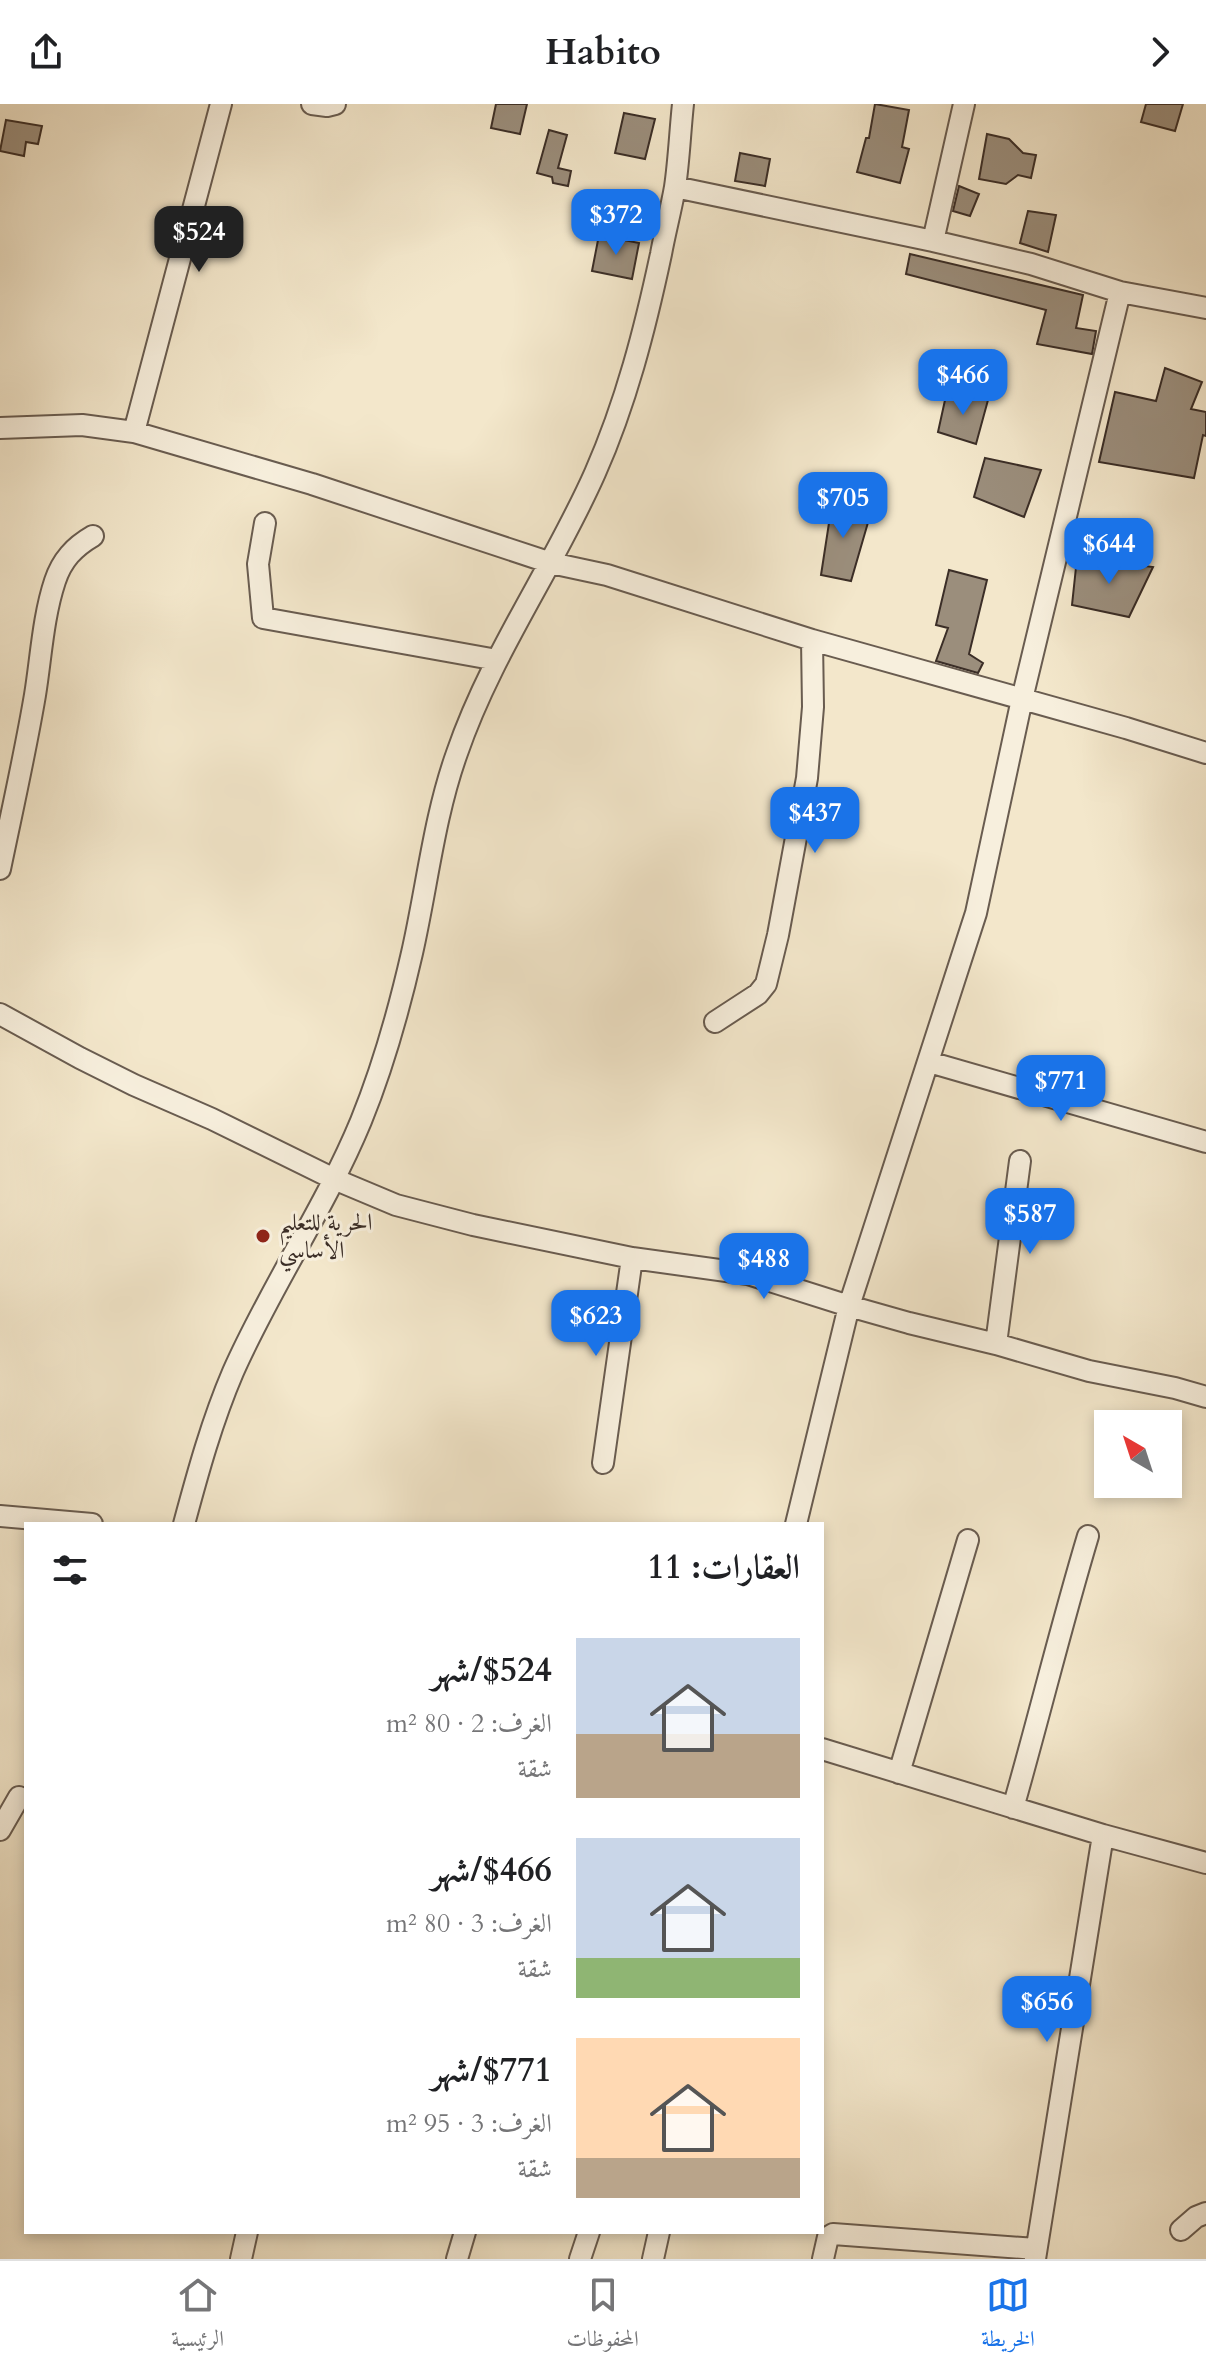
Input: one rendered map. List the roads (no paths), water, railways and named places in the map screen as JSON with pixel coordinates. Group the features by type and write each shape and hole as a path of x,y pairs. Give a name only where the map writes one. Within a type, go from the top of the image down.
{"street":[{"path":"134,432 221,104"},
{"path":"312,104 335,104"},
{"path":"185,1522 209,1434 234,1371 334,1179 360,1123 389,1046 456,754 497,660 529,597 551,563 595,472 629,383 675,187 683,104"},
{"path":"933,241 964,104"},
{"path":"675,187 933,241 1031,264 1120,292 1206,308"},
{"path":"796,1522 849,1306 976,913 1022,699 1120,292"},
{"path":"0,428 82,425 134,432 312,484 551,563 607,575 812,640 1206,753"},
{"path":"265,523 258,564 263,618 497,660"},
{"path":"0,869 28,741 48,607 55,580 64,561 77,545 93,536"},
{"path":"715,1022 758,994 766,984 807,778 813,707 812,640"},
{"path":"0,1014 134,1085 396,1205 473,1225 632,1258 748,1274 849,1306 1089,1371 1206,1397"},
{"path":"929,1062 1206,1142"},
{"path":"996,1344 1020,1161"},
{"path":"603,1463 632,1258"},
{"path":"1,1517 57,1522"},
{"path":"1013,1808 1088,1536"},
{"path":"899,1773 968,1540"},
{"path":"824,1750 1103,1835 1206,1863"},
{"path":"0,1830 15,1796"},
{"path":"823,2259 828,2237 833,2234 1036,2254 1103,1835"},
{"path":"1181,2230 1206,2213"},
{"path":"241,2259 247,2234"},
{"path":"457,2259 464,2234"},
{"path":"580,2259 588,2234"},
{"path":"653,2259 659,2234"}],"place":[{"name":"الحرية للتعليم الأساسي","path":"263,1236"}]}
